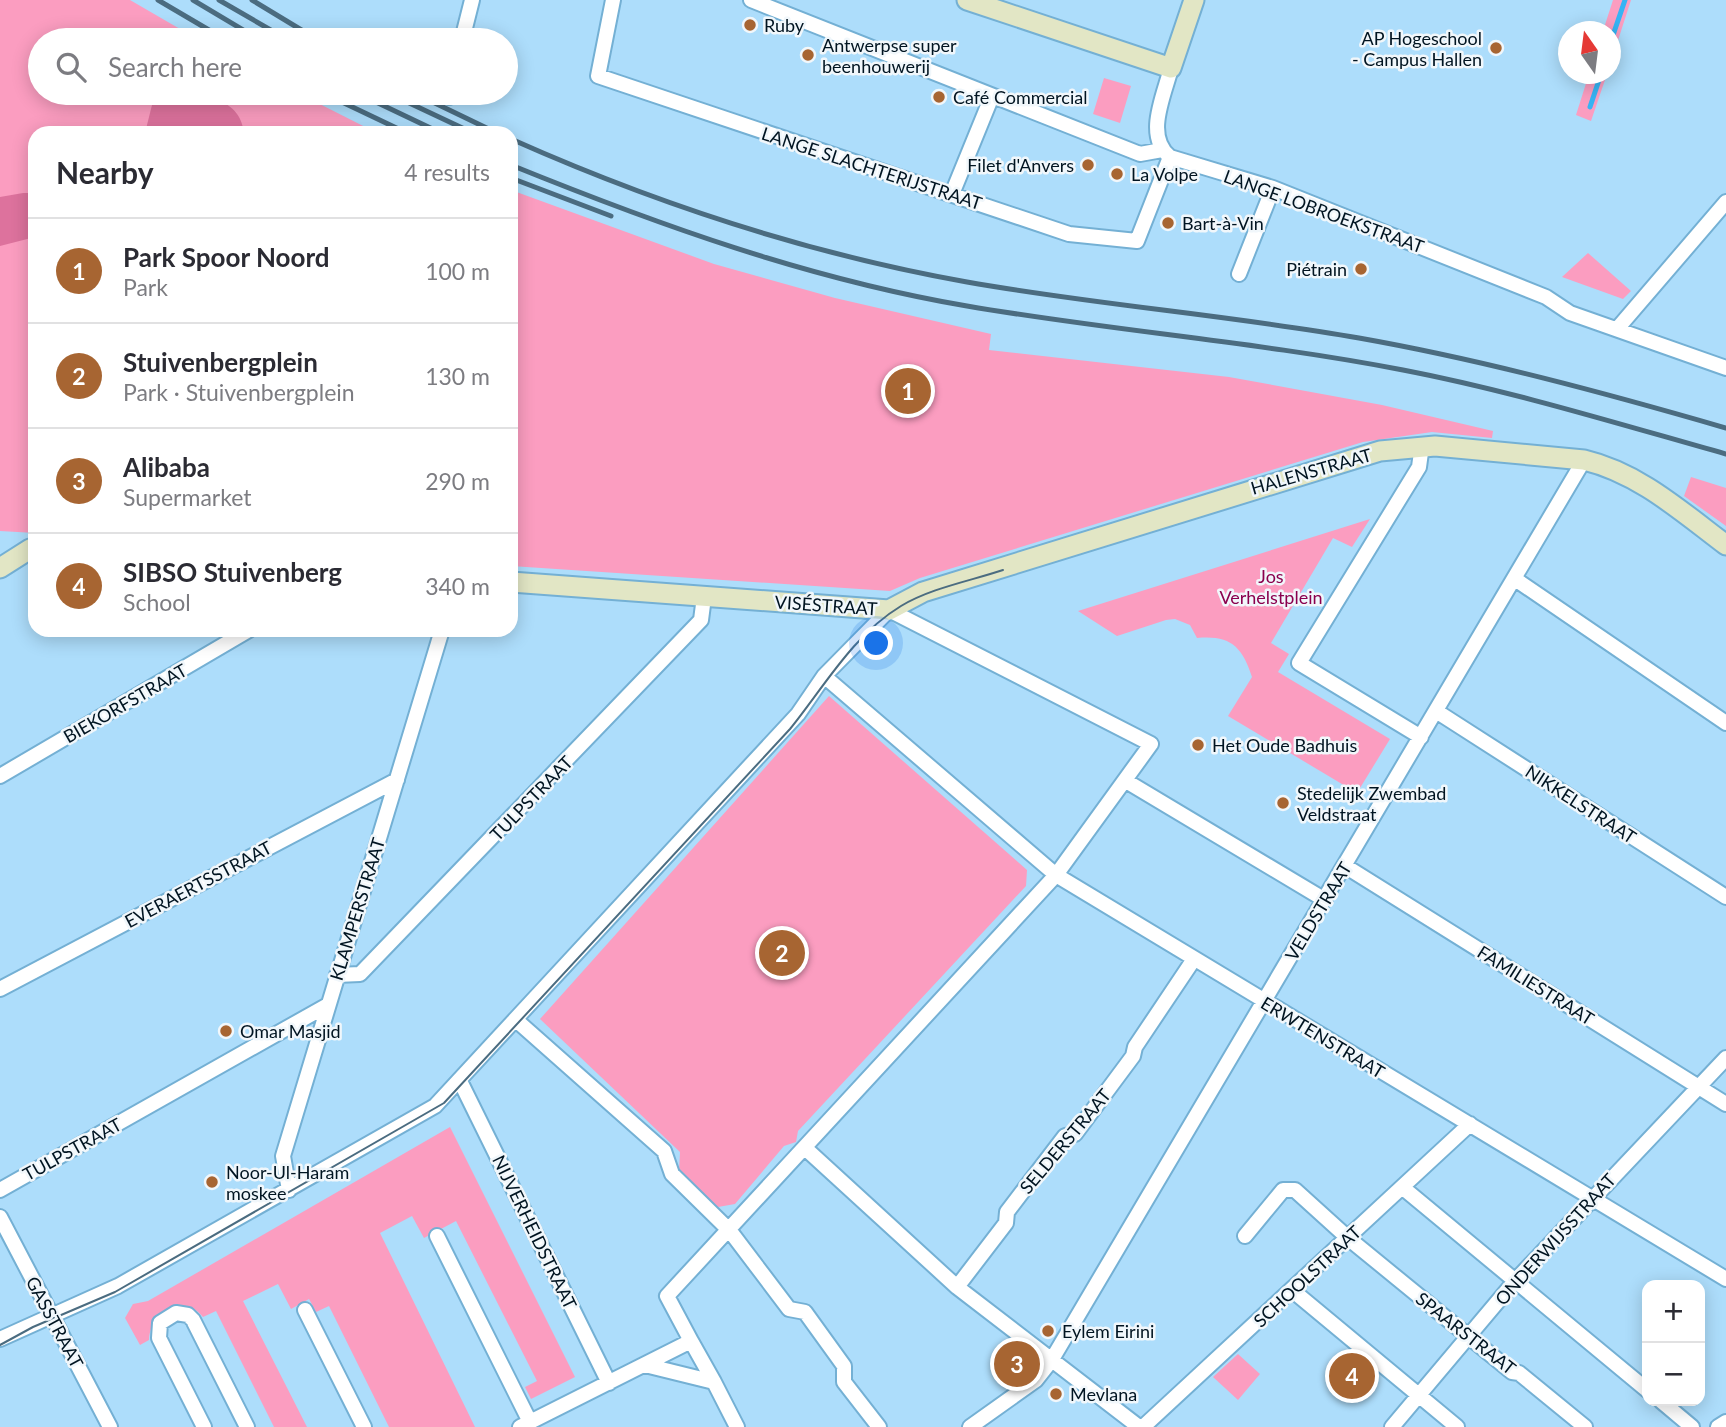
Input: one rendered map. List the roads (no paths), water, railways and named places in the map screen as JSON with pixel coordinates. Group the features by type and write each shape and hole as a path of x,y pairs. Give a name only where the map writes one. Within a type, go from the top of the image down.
{"street":[{"path":"466,28 472,0"},
{"name":"LANGE SLACHTERIJSTRAAT","path":"613,0 597,76 1069,234 1137,241 1166,153"},
{"name":"LANGE LOBROEKSTRAAT","path":"751,0 1140,154 1166,153 1273,188 1546,297 1570,313 1726,368"},
{"path":"967,0 1171,68"},
{"path":"1166,153 1155,135 1171,68 1194,0"},
{"path":"952,194 992,96"},
{"path":"1239,274 1273,188"},
{"path":"1617,329 1726,202"},
{"path":"1422,445 1419,467 1298,663 1422,737"},
{"name":"HALENSTRAAT","path":"889,610 923,592 1212,500 1368,454 1422,445 1584,460 1611,466 1633,477 1726,545"},
{"name":"VELDSTRAAT","path":"970,1427 1036,1380 1051,1362 1584,460"},
{"path":"5,565 28,550"},
{"path":"1515,579 1726,723"},
{"name":"VISÉSTRAAT","path":"518,583 889,610 1151,744 1126,780"},
{"name":"TULPSTRAAT","path":"337,975 360,974 380,954 701,620 704,597"},
{"path":"0,1339 118,1286 431,1109 460,1081 798,715 824,676 889,610"},
{"name":"BIEKORFSTRAAT","path":"0,776 237,637"},
{"name":"KLAMPERSTRAAT","path":"289,1190 282,1156 440,637"},
{"name":"ERWTENSTRAAT","path":"824,676 1056,875 1726,1279"},
{"name":"NIKKELSTRAAT","path":"1436,710 1726,897"},
{"name":"EVERAERTSSTRAAT","path":"0,989 397,780"},
{"path":"737,1427 667,1296 730,1231 1056,875 1126,780 1325,900"},
{"name":"FAMILIESTRAAT","path":"1345,866 1726,1104"},
{"name":"SELDERSTRAAT","path":"957,1287 1006,1223 1007,1212 1065,1136 1075,1134 1133,1056 1135,1047 1194,959"},
{"name":"TULPSTRAAT","path":"0,1190 326,1006"},
{"path":"516,1020 664,1151 672,1174 730,1231 789,1309 805,1312 844,1366 844,1382 879,1427"},
{"name":"ONDERWIJSSTRAAT","path":"1392,1427 1516,1280 1726,1058"},
{"name":"NIJVERHEIDSTRAAT","path":"460,1081 609,1383"},
{"name":"SCHOOLSTRAAT","path":"1141,1427 1469,1124"},
{"path":"805,1148 957,1287 1051,1362 1141,1427"},
{"path":"1402,1187 1642,1386"},
{"name":"SPAARSTRAAT","path":"1245,1236 1283,1190 1295,1190 1348,1238 1468,1336 1586,1427"},
{"name":"GASSTRAAT","path":"0,1217 110,1427"},
{"path":"436,1236 525,1424 691,1341"},
{"path":"1292,1290 1457,1427"},
{"path":"305,1310 364,1427"},
{"path":"204,1427 159,1338 160,1323 176,1313 183,1313 193,1320 247,1427"},
{"path":"645,1365 714,1382"},
{"path":"1667,1406 1692,1427"},
{"path":"1718,1427 1726,1422"}],"waterway":[{"path":"1618,21 1625,0"},
{"path":"1590,107 1598,84"}],"tram line":[{"path":"0,1345 33,1327 115,1292 444,1103 790,729 840,663 868,632 884,618 913,600 1003,570"}],"railway":[{"path":"158,0 206,28"},
{"path":"193,0 240,28"},
{"path":"219,0 267,28"},
{"path":"252,0 298,28"},
{"path":"348,105 392,126"},
{"path":"382,105 426,126"},
{"path":"414,105 458,126"},
{"path":"439,105 482,126"},
{"path":"518,142 678,205 792,242 850,257 967,282 1261,323 1452,356 1544,378 1726,428"},
{"path":"518,168 622,209 735,248 908,295 1021,315 1295,352 1403,370 1525,398 1726,454"},
{"path":"518,181 611,216"}],"place":[{"name":"Ruby","path":"750,25"},
{"name":"AP Hogeschool - Campus Hallen","path":"1496,48"},
{"name":"Antwerpse super beenhouwerij","path":"808,55"},
{"name":"Café Commercial","path":"939,97"},
{"name":"Filet d'Anvers","path":"1088,165"},
{"name":"La Volpe","path":"1117,174"},
{"name":"Bart-à-Vin","path":"1168,223"},
{"name":"Piétrain","path":"1361,269"},
{"name":"Park Spoor Noord","path":"908,391"},
{"name":"Het Oude Badhuis","path":"1198,745"},
{"name":"Stedelijk Zwembad Veldstraat","path":"1283,803"},
{"name":"Stuivenbergplein","path":"782,953"},
{"name":"Omar Masjid","path":"226,1031"},
{"name":"Noor-Ul-Haram moskee","path":"212,1182"},
{"name":"Eylem Eirini","path":"1048,1331"},
{"name":"Alibaba","path":"1017,1364"},
{"name":"SIBSO Stuivenberg","path":"1352,1376"},
{"name":"Mevlana","path":"1056,1394"}],"park label":[{"name":"Jos Verhelstplein","path":"1271,586"}]}
